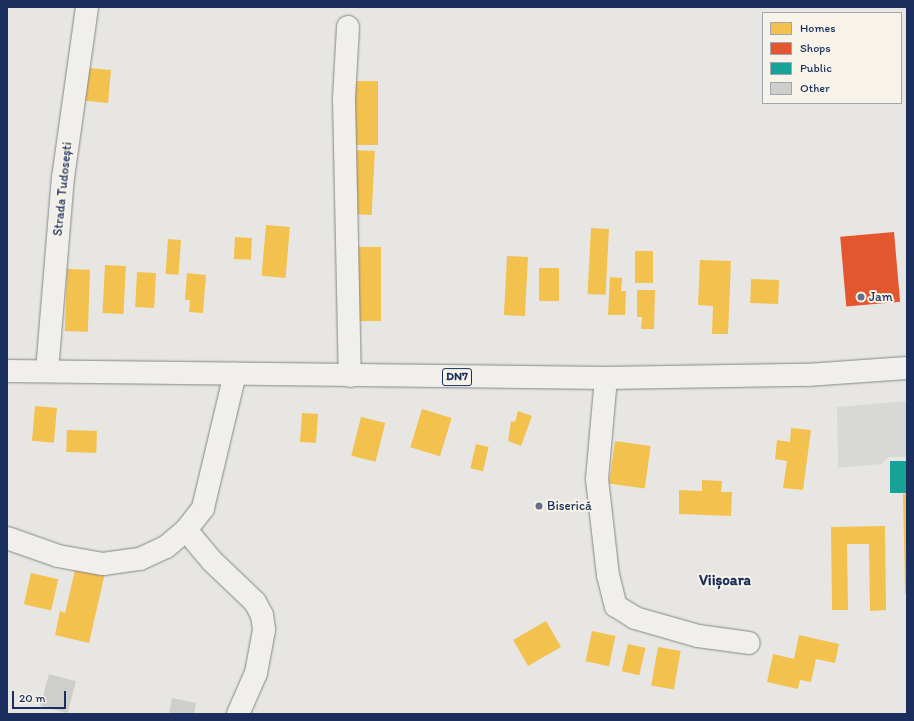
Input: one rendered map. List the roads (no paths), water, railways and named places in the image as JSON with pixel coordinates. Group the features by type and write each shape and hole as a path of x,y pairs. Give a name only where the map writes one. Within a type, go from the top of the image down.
{"street":[{"name":"Strada Tudosești","path":"47,371 63,178 87,7"},
{"path":"348,27 344,99 350,376"},
{"name":"DN7","path":"7,370 350,376 606,378 807,375 907,368"},
{"path":"7,538 58,556 103,564 140,559 166,547 186,530 203,508 235,374"},
{"path":"606,378 597,479 608,575 616,606 635,618 698,636 749,643"},
{"path":"186,530 212,561 255,602 262,615 264,630 256,674 238,714"}],"place":[{"name":"Jam","path":"861,297"},
{"name":"Biserică","path":"539,506"}],"district":[{"name":"Viișoara","path":"725,581"}]}
